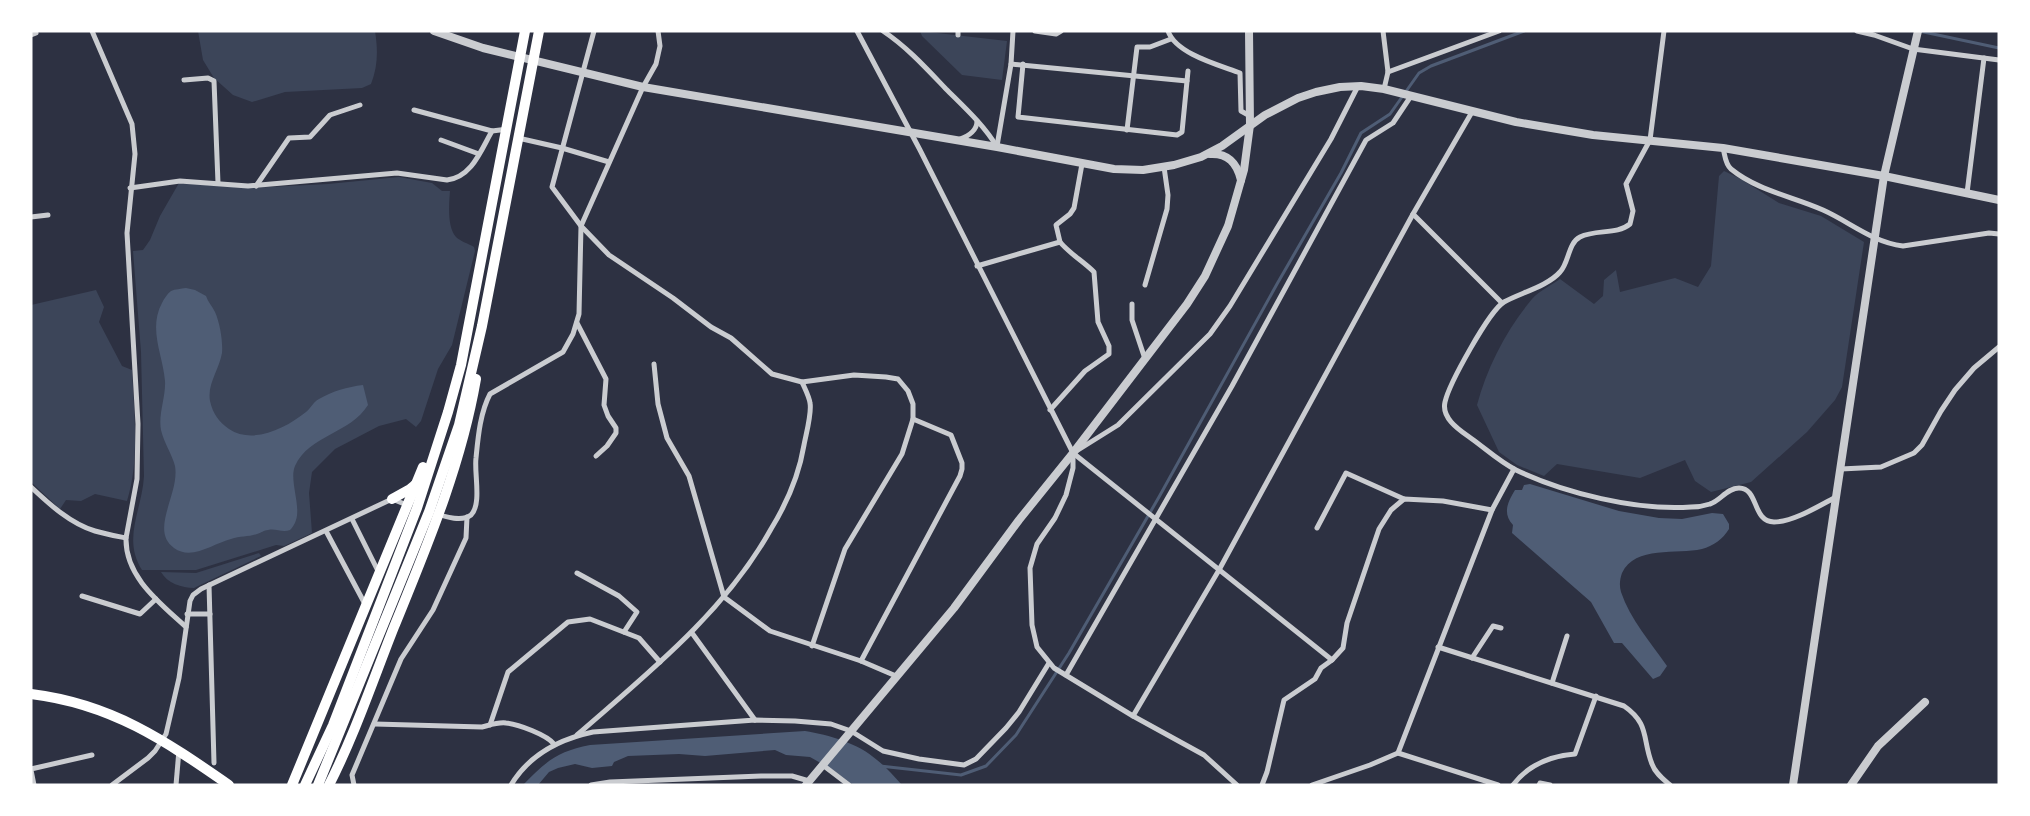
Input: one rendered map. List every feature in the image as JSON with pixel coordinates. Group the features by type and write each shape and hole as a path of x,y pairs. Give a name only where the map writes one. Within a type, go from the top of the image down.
{"highway":[{"path":"329,785 344,757 363,710 434,514 459,425 482,326 539,31"},
{"path":"305,785 333,725 448,412 461,365 469,325 508,129 524,32"},
{"path":"292,785 379,574 412,506 418,481 449,393 469,325"},
{"path":"392,499 410,489 418,481"},
{"path":"318,785 434,514"},
{"path":"31,694 70,701 123,718 179,750 229,785"}],"street":[{"path":"31,35 36,33 35,31"},
{"path":"92,31 132,124 135,154 126,233 138,424 137,479 126,538 126,548 129,560 138,577 156,599 186,627"},
{"path":"434,31 483,48 643,87 957,140 1114,169 1133,170 1164,167 1209,154 1222,146 1250,120 1298,98 1340,87 1358,86 1384,89 1516,122 1593,135 1723,148 1884,176 1999,200"},
{"path":"594,31 552,187 581,226 609,254 711,327 731,338 772,374 802,382 854,375 898,379 908,391 912,404 913,419 902,454 845,549 812,646"},
{"path":"112,785 148,758 166,734 179,678 187,614 193,596 209,585 392,499 434,514 458,518 467,517 473,512 476,504 476,460 486,401 490,394 564,352 577,323 581,226 643,87 656,64 660,46 658,31"},
{"path":"857,31 1073,453 1332,660"},
{"path":"883,31 902,46 978,120 988,131 997,147"},
{"path":"997,147 1011,64 1014,31"},
{"path":"1035,31 1056,34 1061,31"},
{"path":"1168,31 1171,39 1193,55 1240,73 1241,111 1250,120"},
{"path":"590,785 610,782 792,776 808,783 824,766 896,676 954,608 1019,520 1187,304 1205,276 1228,226 1241,182 1250,120 1249,31"},
{"path":"1383,31 1388,72 1384,89"},
{"path":"1388,72 1499,31"},
{"path":"1664,31 1650,140 1626,184 1633,211 1630,224 1624,229 1596,231 1578,238 1573,244 1562,271 1554,278 1502,304 1461,362 1444,403 1447,415 1455,426 1514,469 1546,483 1621,503 1665,507 1692,507 1711,504 1732,489 1739,488 1749,492 1762,517 1767,521 1774,522 1783,521 1836,497"},
{"path":"1858,31 1914,47 1999,60"},
{"path":"1793,785 1884,176 1918,31"},
{"path":"1127,130 1137,47 1150,47 1171,39"},
{"path":"1967,193 1984,58"},
{"path":"1011,64 1187,81"},
{"path":"1023,64 1018,117 1178,135 1182,132 1188,71"},
{"path":"184,80 208,78 214,81 218,183"},
{"path":"1073,453 1118,425 1210,334 1230,306 1332,139 1358,86"},
{"path":"1066,675 1232,386 1366,140 1393,123 1411,96"},
{"path":"256,186 288,138 310,137 330,115 360,105"},
{"path":"414,110 492,131 508,129"},
{"path":"1133,716 1219,570 1413,214 1472,112"},
{"path":"957,140 970,134 977,126 978,120"},
{"path":"130,188 180,181 256,186 397,174 447,180 455,179 473,165 492,131"},
{"path":"517,138 562,148 609,162"},
{"path":"441,140 479,154"},
{"path":"1723,148 1726,162 1730,168 1751,181 1774,193 1825,211 1890,245 1903,246 1989,233 1999,234"},
{"path":"1209,154 1223,155 1230,159 1239,171 1241,182"},
{"path":"1050,410 1085,371 1106,357 1110,350 1098,322 1094,272 1068,252 1060,242 1056,225 1070,214 1074,208 1082,164"},
{"path":"1145,285 1167,208 1168,195 1164,167"},
{"path":"1413,214 1502,304"},
{"path":"31,217 48,216"},
{"path":"978,266 1060,242"},
{"path":"1132,304 1132,320 1145,359"},
{"path":"577,323 606,379 604,405 608,416 616,428 616,433 607,446 596,456"},
{"path":"1841,469 1881,467 1914,453 1922,445 1940,410 1955,390 1974,368 1999,347"},
{"path":"654,364 658,404 667,438 689,476 724,597 770,630 812,646 861,661 896,676"},
{"path":"576,736 692,632 744,573 762,546 780,514 797,476 802,457 811,404 802,382"},
{"path":"861,661 960,476 962,468 951,435 913,419"},
{"path":"1073,453 1073,468 1066,495 1056,518 1037,544 1030,568 1032,625 1037,647 1054,668 1133,716 1204,755 1235,784"},
{"path":"1398,753 1492,510 1514,469"},
{"path":"1317,528 1346,472 1404,499 1443,501 1492,510"},
{"path":"31,487 58,511 78,524 94,531 126,538"},
{"path":"1262,785 1267,772 1284,700 1315,679 1321,668 1343,648 1349,615 1379,529 1391,510 1404,499"},
{"path":"354,785 352,775 401,659 433,610 466,538 467,517"},
{"path":"352,518 379,574"},
{"path":"326,531 366,606"},
{"path":"577,573 619,596 637,612 624,632"},
{"path":"209,585 214,762"},
{"path":"82,596 140,614 156,599"},
{"path":"187,614 210,614"},
{"path":"490,725 508,672 568,622 590,619 639,638 660,662"},
{"path":"1472,658 1493,626 1501,628"},
{"path":"692,632 755,720"},
{"path":"1552,683 1567,636"},
{"path":"1438,647 1624,706 1641,721 1646,732 1652,766 1670,785"},
{"path":"511,785 523,769 554,744 576,736 613,731 755,720 831,724 882,751 956,765 970,763 989,746 1019,712 1049,663"},
{"path":"1513,785 1518,778 1540,762 1562,755 1575,754 1596,696"},
{"path":"1851,785 1878,746 1925,702"},
{"path":"375,724 482,727 509,723 545,736 554,744"},
{"path":"176,785 179,750"},
{"path":"1312,785 1370,766 1398,753 1498,785"},
{"path":"34,785 31,769 92,755"},
{"path":"824,766 849,785"},
{"path":"676,785 680,779"},
{"path":"1539,785 1540,783 1550,785"}],"shaded area":[{"path":"198,31 375,31 377,51 375,71 371,84 362,88 285,92 252,102 233,95 214,78 203,60"},
{"path":"920,31 1007,41 1002,80 962,75 922,36"},
{"path":"1724,171 1779,203 1821,216 1864,242 1842,387 1835,400 1807,432 1751,482 1711,492 1695,481 1685,460 1640,478 1557,464 1544,476 1517,465 1499,452 1477,405 1486,377 1499,349 1514,323 1532,299 1560,279 1594,304 1603,296 1604,280 1616,270 1620,292 1675,278 1698,287 1711,266 1719,176"},
{"path":"399,177 432,183 442,191 450,191 449,215 453,233 456,237 474,247 475,251 452,345 438,369 421,421 416,427 406,419 379,426 335,449 312,472 309,493 312,533 284,546 276,545 196,570 142,570 136,558 133,535 144,476 141,352 133,251 143,250 150,240 160,216 179,183 247,188 328,184"},
{"path":"186,288 206,296 215,312 222,338 222,353 210,389 210,401 217,417 229,429 238,434 259,435 279,429 298,418 324,396 357,386 363,385 368,405 351,422 310,447 301,456 295,466 293,478 297,514 295,523 290,530 267,530 188,553 174,548 167,540 164,532 175,477 175,466 160,424 165,381 156,332 158,313 166,297 171,291"},
{"path":"96,290 104,307 99,322 122,366 132,370 135,419 134,469 127,501 95,494 81,501 66,500 60,509 31,482 31,305"},
{"path":"1530,484 1619,511 1659,518 1682,519 1712,513 1723,514 1729,524 1729,529 1714,544 1692,551 1658,553 1636,558 1628,564 1622,573 1620,587 1625,602 1641,630 1667,666 1660,676 1653,679 1622,643 1614,643 1591,602 1512,533 1513,525 1507,512 1508,503 1515,490 1522,490 1524,485"},
{"path":"259,553 261,556 194,588 175,584 161,572 196,573"},
{"path":"805,731 833,737 861,749 880,763 902,785 853,785 833,770 810,757 786,755 775,750 705,756 679,754 628,756 614,762 612,766 592,768 575,764 558,768 549,772 538,785 523,785 545,764 561,754 579,747"}],"waterway":[{"path":"880,766 961,775 986,766 1016,735 1069,653 1159,497 1341,173 1361,133 1390,114 1419,73 1431,66 1524,31"},
{"path":"1919,31 1999,48"}]}
